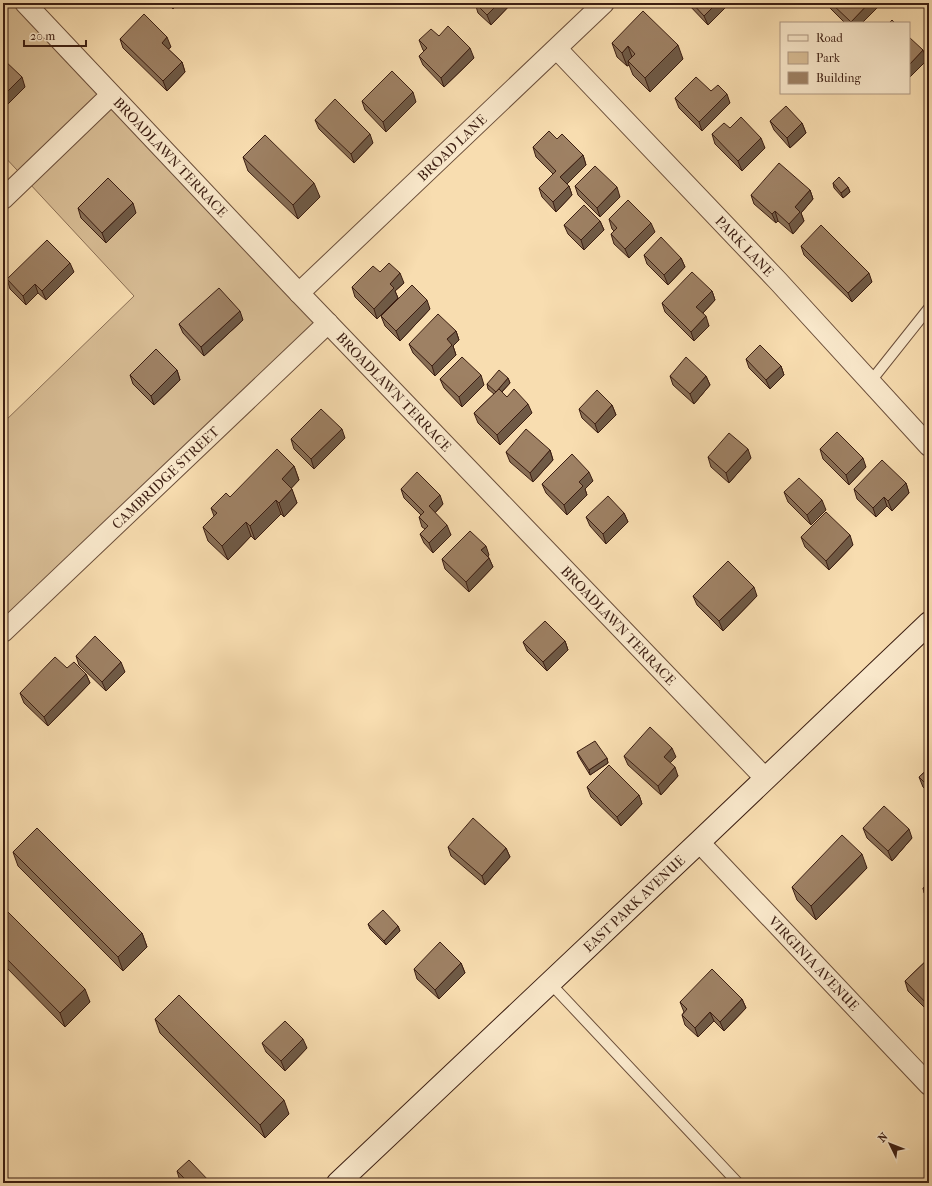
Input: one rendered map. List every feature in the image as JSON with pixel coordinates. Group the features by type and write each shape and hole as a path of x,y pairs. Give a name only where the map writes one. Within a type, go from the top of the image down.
{"main road":[{"name":"EAST PARK AVENUE","path":"338,1183 929,623"}],"street":[{"name":"BROADLAWN TERRACE","path":"25,3 299,293 765,778"},
{"name":"BROAD LANE","path":"299,293 604,3"},
{"name":"PARK LANE","path":"557,48 778,281 929,446"},
{"path":"3,199 112,94"},
{"name":"CAMBRIDGE STREET","path":"3,632 328,323"},
{"name":"VIRGINIA AVENUE","path":"699,842 929,1085"}],"lane":[{"path":"871,381 929,308"},
{"path":"550,983 738,1183"}],"green space":[{"path":"3,3 27,3 331,316 3,628 3,423 134,296 3,155"}],"building":[{"path":"475,3 499,3 487,15"},
{"path":"692,3 717,3 704,16"},
{"path":"831,3 869,3 851,22"},
{"path":"643,11 678,45 645,78 628,61 635,54 628,46 622,53 612,43"},
{"path":"144,14 167,37 162,43 182,62 163,81 120,39"},
{"path":"448,26 470,48 441,78 419,56 427,48 419,40 431,29 439,36"},
{"path":"910,38 923,50 910,64"},
{"path":"3,59 22,77 3,96"},
{"path":"392,71 413,92 383,122 362,101"},
{"path":"696,77 711,91 718,85 727,94 699,122 675,98"},
{"path":"335,99 370,134 351,154 315,120"},
{"path":"786,106 802,123 787,138 770,121"},
{"path":"741,117 761,138 738,161 712,134 724,123 730,128"},
{"path":"549,131 557,139 562,134 583,155 560,177 569,186 553,202 539,188 556,171 533,147"},
{"path":"265,135 314,183 293,205 243,157"},
{"path":"779,163 810,190 795,207 800,212 789,224 775,211 772,214 751,195"},
{"path":"595,166 617,187 597,208 575,186"},
{"path":"839,177 848,187 841,193 833,183"},
{"path":"108,178 133,203 102,233 78,208"},
{"path":"628,200 651,223 625,249 611,234 617,228 609,219"},
{"path":"584,205 600,221 581,240 564,225"},
{"path":"821,225 869,273 848,293 801,246"},
{"path":"661,237 681,258 664,275 644,255"},
{"path":"47,240 70,263 42,291 35,284 23,296 7,279"},
{"path":"389,263 400,273 390,284 394,288 374,309 352,287 373,266 380,272"},
{"path":"692,272 712,291 696,307 706,316 691,332 662,303"},
{"path":"412,285 427,300 396,331 381,316"},
{"path":"219,288 240,311 201,347 179,324"},
{"path":"438,314 456,331 447,339 452,345 432,366 409,344"},
{"path":"760,345 781,366 766,380 746,359"},
{"path":"156,349 177,370 151,396 130,375"},
{"path":"462,357 481,375 459,397 440,379"},
{"path":"686,357 706,376 690,394 670,376"},
{"path":"499,370 508,378 496,392 487,384"},
{"path":"499,389 507,397 514,389 528,404 497,435 474,413"},
{"path":"597,390 612,405 595,424 579,409"},
{"path":"321,409 342,429 311,459 291,439"},
{"path":"526,429 550,450 530,473 506,452"},
{"path":"837,432 863,458 846,475 820,449"},
{"path":"729,433 748,449 726,473 708,457"},
{"path":"277,449 294,466 282,479 292,489 279,503 276,500 250,526 246,522 222,546 203,527 217,513 211,508 226,493 230,497"},
{"path":"572,454 589,472 579,482 583,486 564,505 542,484"},
{"path":"882,460 906,483 888,501 884,497 873,508 854,489"},
{"path":"417,472 440,495 429,506 447,525 429,543 420,534 428,526 419,517 424,512 401,489"},
{"path":"799,478 822,500 807,515 784,492"},
{"path":"608,496 624,513 603,534 586,517"},
{"path":"826,512 850,535 826,561 801,537"},
{"path":"470,531 486,546 481,550 489,558 466,582 442,559"},
{"path":"728,561 754,587 719,621 693,596"},
{"path":"545,621 565,641 543,662 523,642"},
{"path":"95,636 121,662 102,682 76,656"},
{"path":"55,657 67,668 74,662 86,674 44,717 20,693"},
{"path":"650,727 672,748 664,757 675,767 658,786 624,756"},
{"path":"595,741 607,758 589,770 577,752"},
{"path":"609,765 639,795 617,817 587,787"},
{"path":"929,768 929,787 919,777"},
{"path":"884,806 909,829 888,851 863,828"},
{"path":"473,818 506,848 482,876 448,847"},
{"path":"37,828 142,933 118,957 13,852"},
{"path":"842,835 862,854 811,906 792,887"},
{"path":"929,882 929,895 923,888"},
{"path":"3,907 85,989 60,1013 3,955"},
{"path":"383,910 398,926 384,941 368,924"},
{"path":"440,942 461,963 435,990 414,969"},
{"path":"929,958 929,1005 928,1005 905,981"},
{"path":"712,969 742,999 720,1022 710,1012 695,1028 682,1015 687,1009 680,1002"},
{"path":"179,995 284,1100 260,1125 155,1019"},
{"path":"285,1021 303,1039 281,1061 262,1043"},
{"path":"189,1160 211,1183 189,1183 177,1171"}]}
